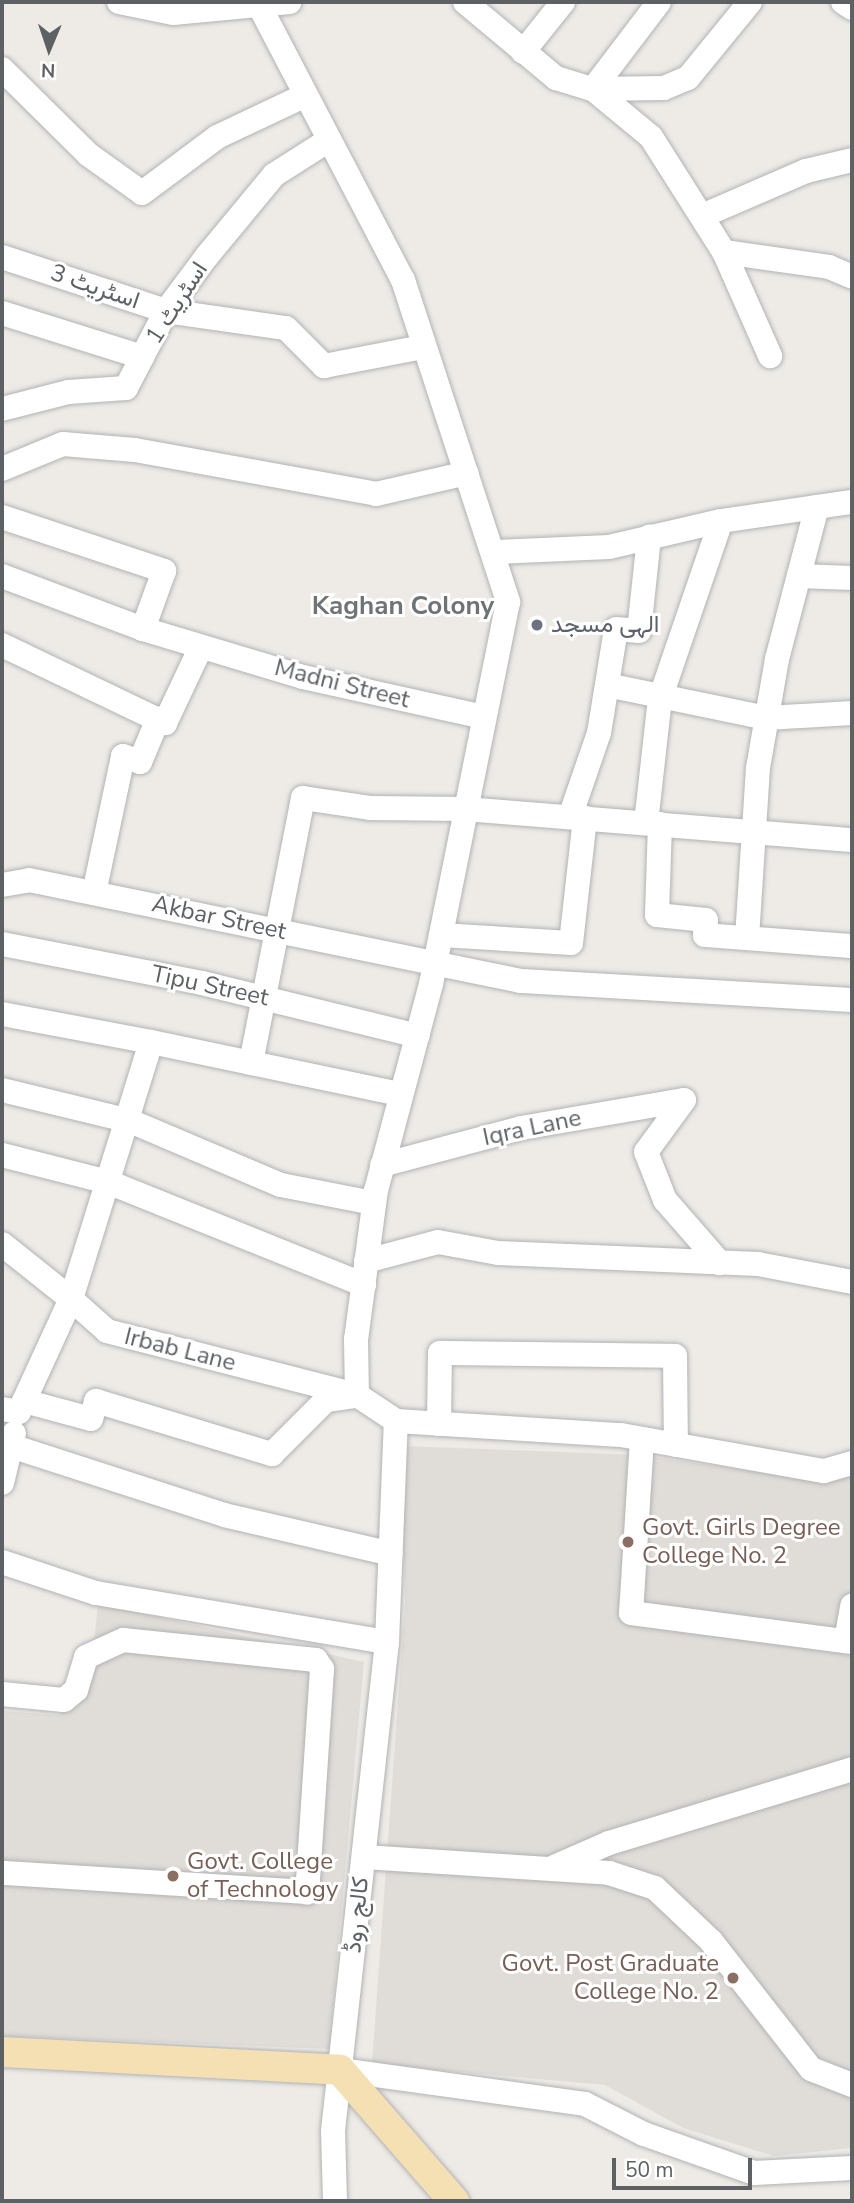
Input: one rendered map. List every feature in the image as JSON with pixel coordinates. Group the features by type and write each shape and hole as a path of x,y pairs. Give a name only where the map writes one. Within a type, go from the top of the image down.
{"main road":[{"path":"2,2052 340,2070 454,2201"}],"street":[{"path":"119,2 173,13 289,2"},
{"path":"465,2 556,78 593,89 664,88 688,78 750,2"},
{"path":"523,52 563,2"},
{"path":"593,89 659,2"},
{"path":"843,2 852,8"},
{"path":"15,1407 91,1419 96,1401 272,1454 326,1400 357,1395 365,1273 373,1203 436,965 483,717 508,614 496,552 423,347 403,280 258,4"},
{"path":"6,80 89,155 142,193 217,137 306,95"},
{"path":"593,89 650,137 724,252 770,356"},
{"name":"اسٹریٹ 1","path":"2,409 68,392 126,388 166,311 274,175 329,140"},
{"path":"702,216 806,171 852,160"},
{"path":"724,252 829,267 852,277"},
{"name":"اسٹریٹ 3","path":"2,257 166,311 286,328 324,366 423,347"},
{"path":"2,313 142,357"},
{"path":"5,474 62,444 135,450 376,494 467,472"},
{"path":"496,552 608,547 721,521 852,502"},
{"path":"747,939 751,832 767,718 817,506"},
{"path":"2,517 164,571 143,629"},
{"path":"721,521 660,699 653,824 657,915 706,920 705,935 852,946"},
{"path":"441,935 571,943 578,818 599,733 615,629 639,631 649,537"},
{"name":"Madni Street","path":"2,576 143,629 201,647 483,717"},
{"path":"799,576 852,578"},
{"path":"2,645 165,723 201,647"},
{"path":"607,685 660,699 767,718 852,713"},
{"path":"94,893 123,756 140,762 158,719"},
{"path":"251,1063 303,798 371,808 465,809 852,840"},
{"name":"Akbar Street","path":"2,885 29,880 521,981 852,1000"},
{"name":"Tipu Street","path":"2,944 264,998 418,1035"},
{"path":"2,1014 400,1094"},
{"path":"2,1483 11,1446 15,1407 71,1299 130,1121 151,1042"},
{"path":"2,1090 130,1121 281,1185 373,1203"},
{"name":"Iqra Lane","path":"382,1165 521,1128 684,1100 646,1152 665,1200 720,1263"},
{"path":"2,1155 108,1182 365,1273 438,1242 498,1254 758,1264 852,1282"},
{"name":"Irbab Lane","path":"2,1244 107,1331 357,1395 396,1421"},
{"path":"439,1424 440,1353 675,1356 676,1445"},
{"path":"396,1421 642,1439 824,1471 852,1463"},
{"name":"کالج روڈ","path":"335,2201 340,2070 387,1642 396,1421"},
{"path":"642,1439 631,1613 849,1642 852,1606"},
{"path":"11,1446 223,1515 391,1554"},
{"path":"2,1562 96,1593 387,1642"},
{"path":"2,1694 64,1700 76,1690 86,1657 122,1640 316,1660 321,1669 307,1892 2,1873"},
{"path":"552,1868 609,1843 852,1769"},
{"path":"364,1857 609,1873 656,1888 711,1941 811,2069 852,2085"},
{"path":"340,2070 585,2104 643,2134 754,2173 852,2168"}],"shaded area":[{"path":"401,1446 641,1455 826,1482 852,1475 852,2148 774,2156 683,2128 605,2085 372,2064 405,1603"},
{"name":"Govt. College of Technology","path":"98,1604 364,1662 329,2049 2,2036 2,1711 59,1715 89,1688"}],"place":[{"name":"الہی مسجد","path":"537,625"},
{"name":"Govt. Girls Degree College No. 2","path":"628,1542"},
{"name":"Govt. College of Technology","path":"173,1876"},
{"name":"Govt. Post Graduate College No. 2","path":"733,1978"}],"district":[{"name":"Kaghan Colony","path":"403,606"}]}
